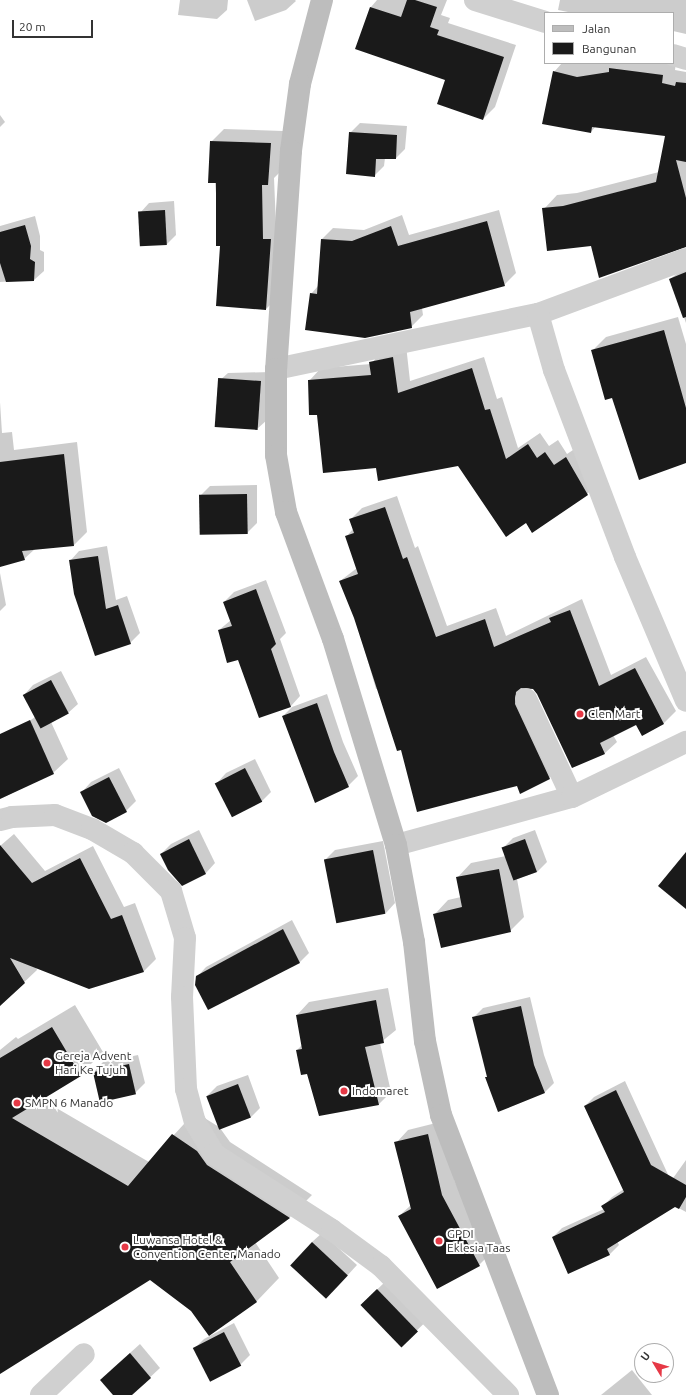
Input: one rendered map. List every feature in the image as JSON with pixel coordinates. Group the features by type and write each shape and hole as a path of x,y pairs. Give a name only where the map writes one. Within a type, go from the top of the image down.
{"street":[{"path":"322,0 300,84 291,151 276,369 276,455 286,512 335,646 396,845 414,942 425,1040 441,1115 548,1395"},
{"path":"475,0 544,22"},
{"path":"674,55 686,59"},
{"path":"276,369 466,328 526,317 686,259"},
{"path":"526,317 554,370 617,536 686,701"},
{"path":"526,699 572,797"},
{"path":"396,845 572,797 683,744"},
{"path":"0,820 12,817 55,815 92,829 132,853 172,891 185,938 182,997 186,1089 195,1122 214,1154 332,1230 381,1266 508,1395"},
{"path":"41,1395 84,1354"}],"building":[{"path":"407,0 415,0 437,7 430,27 439,30 437,35 504,57 483,120 437,104 445,80 355,49 370,7 401,17"},
{"path":"609,68 663,75 662,83 675,86 676,82 686,83 686,162 676,160 686,198 686,247 599,278 591,246 547,251 542,208 563,206 656,182 665,136 592,127 591,133 542,124 553,71 577,77 609,72"},
{"path":"349,132 397,135 396,159 376,159 375,177 346,174"},
{"path":"210,141 271,143 268,185 262,185 263,239 271,239 266,310 216,306 220,246 216,246 216,183 208,183"},
{"path":"165,210 167,245 140,246 138,211"},
{"path":"487,221 505,286 410,312 412,328 365,338 305,330 310,293 317,294 321,239 352,241 391,226 398,246"},
{"path":"25,225 31,246 30,259 35,262 34,281 6,282 0,263 0,232"},
{"path":"686,272 686,317 683,318 669,279"},
{"path":"664,330 686,408 686,463 639,480 612,398 605,400 591,350"},
{"path":"393,357 398,393 472,368 485,410 490,409 506,459 528,444 537,458 545,452 554,465 566,457 588,495 532,533 526,523 506,537 458,466 378,481 376,468 323,473 317,415 309,415 308,380 371,375 369,362"},
{"path":"218,378 261,381 258,430 215,427"},
{"path":"64,454 74,546 22,551 25,560 0,567 0,462"},
{"path":"247,494 248,534 200,535 199,495"},
{"path":"385,507 403,559 407,557 436,637 485,619 494,647 551,622 549,618 570,610 599,686 635,668 664,724 642,736 636,725 600,743 605,754 572,768 537,694 533,689 521,688 516,692 515,704 550,779 520,794 517,786 417,812 401,750 397,751 354,618 339,581 358,574 345,536 354,533 349,519"},
{"path":"98,556 106,609 118,605 131,644 95,656 74,594 69,560"},
{"path":"256,589 276,644 271,649 291,707 259,718 238,660 227,663 218,630 232,626 223,602"},
{"path":"51,680 69,714 41,729 23,695"},
{"path":"317,703 334,752 349,787 315,803 282,716"},
{"path":"30,720 54,774 0,799 0,734"},
{"path":"245,768 262,802 232,817 215,783"},
{"path":"109,777 127,812 106,823 92,816 80,792"},
{"path":"189,839 206,874 182,886 168,870 160,854"},
{"path":"525,839 537,872 513,880 502,848"},
{"path":"0,845 32,883 80,858 111,919 122,915 144,972 89,989 10,958 25,983 0,1006"},
{"path":"373,850 385,914 336,923 324,860"},
{"path":"686,852 686,909 658,886"},
{"path":"499,869 511,932 441,948 433,914 462,907 456,877"},
{"path":"283,929 300,963 208,1010 195,985 196,976"},
{"path":"376,1000 384,1043 365,1047 379,1105 319,1116 307,1074 301,1075 296,1050 302,1049 296,1015"},
{"path":"521,1006 534,1065 545,1093 498,1112 485,1077 487,1077 472,1017"},
{"name":"Luwansa Hotel & Convention Center Manado","path":"52,1027 81,1076 12,1118 128,1186 172,1134 197,1151 207,1165 290,1218 230,1262 257,1302 209,1336 191,1311 150,1280 0,1374 0,1058"},
{"path":"129,1064 136,1094 100,1103 93,1072"},
{"path":"238,1084 251,1118 219,1130 206,1096"},
{"path":"616,1090 651,1165 686,1185 686,1197 679,1209 675,1207 607,1249 610,1255 568,1274 552,1237 605,1212 601,1206 624,1192 584,1106"},
{"name":"GPDI Eklesia Taas","path":"428,1134 442,1195 480,1266 437,1289 398,1216 411,1209 394,1142"},
{"path":"312,1242 348,1275 326,1299 290,1265"},
{"path":"377,1289 418,1331 401,1347 360,1305"},
{"path":"224,1332 241,1366 210,1382 193,1348"},
{"path":"130,1353 151,1378 132,1395 113,1395 100,1380"}],"place":[{"name":"Clen Mart","path":"580,714"},
{"name":"Gereja Advent Hari Ke Tujuh","path":"47,1063"},
{"name":"Indomaret","path":"344,1091"},
{"name":"SMPN 6 Manado","path":"17,1103"},
{"name":"GPDI Eklesia Taas","path":"439,1241"},
{"name":"Luwansa Hotel & Convention Center Manado","path":"125,1247"}]}
